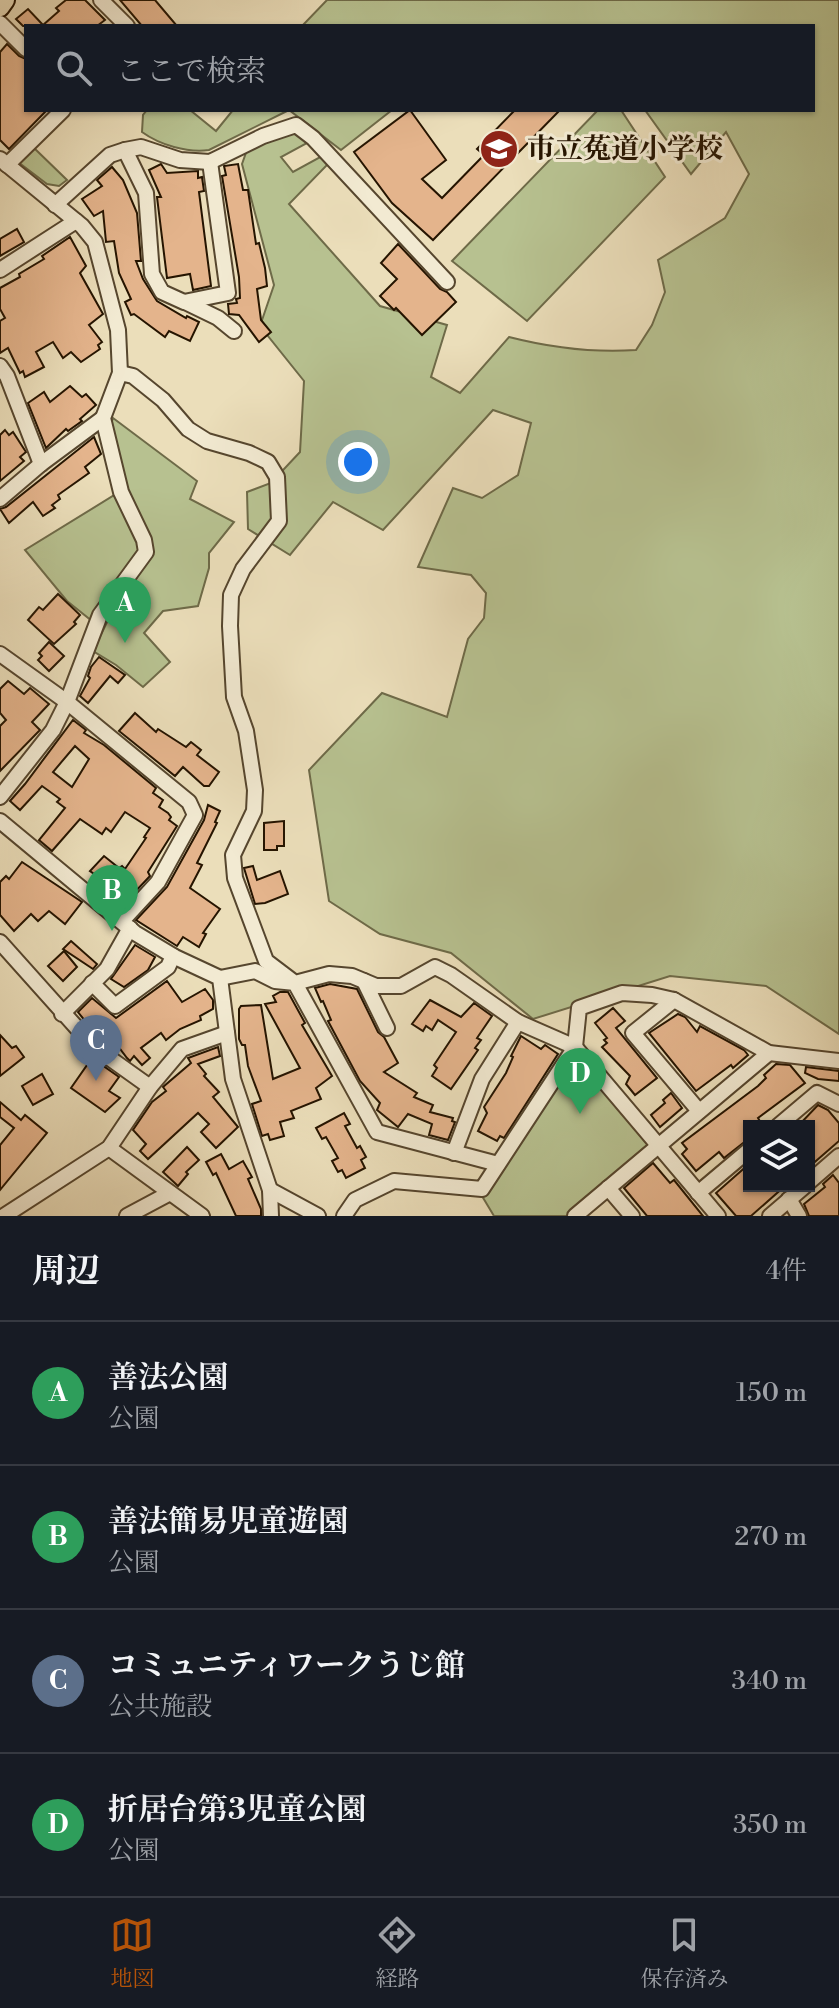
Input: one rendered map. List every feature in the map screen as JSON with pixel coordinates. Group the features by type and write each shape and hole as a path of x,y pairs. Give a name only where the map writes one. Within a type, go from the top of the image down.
{"main road":[{"path":"0,7 5,0"}],"street":[{"path":"101,0 125,24"},
{"path":"0,23 24,47"},
{"path":"0,499 103,418 120,373 118,330 95,242 76,221 4,162 61,112"},
{"path":"55,205 110,155 125,150 141,147 180,160 210,162 263,136 296,125 313,138 447,282"},
{"path":"125,150 146,193 152,274 162,292 218,318 234,331"},
{"path":"184,302 228,293 210,162"},
{"path":"0,270 76,221"},
{"path":"0,366 7,376 41,464"},
{"path":"120,373 133,376 163,400 188,429 207,441 268,462 277,477 279,521 243,569 231,595 230,626 234,697 246,731 255,790 254,811 233,855 235,878 266,961 295,983 377,1132 498,1164"},
{"path":"0,797 53,730 100,615 146,552 144,540 121,492 103,418"},
{"path":"0,654 67,702 189,802 195,815 158,882 127,924 107,969 62,1014"},
{"path":"0,821 127,924 173,956 220,978 255,971 275,981 295,983 329,974 352,976 376,986 401,986 435,967 451,975 518,1022 575,1047 718,1216"},
{"path":"0,942 94,1047 150,1087"},
{"path":"92,983 115,1006 168,967 173,956"},
{"path":"220,978 233,1079 270,1190 271,1216"},
{"path":"364,981 387,1028"},
{"path":"344,1216 355,1200 394,1181 482,1189 575,1047 579,1008 622,993 674,1000 769,1053 839,1061"},
{"path":"674,1000 633,1033 699,1111"},
{"path":"454,1153 482,1079 518,1022"},
{"path":"4,1216 109,1148 150,1087 182,1049 227,1033"},
{"path":"575,1216 769,1053"},
{"path":"785,1120 817,1093 839,1104"},
{"path":"109,1148 202,1216"},
{"path":"698,1193 743,1155"},
{"path":"815,1177 839,1156"},
{"path":"608,1188 632,1216"},
{"path":"270,1190 318,1216"},
{"path":"770,1216 797,1192"},
{"path":"127,1216 170,1193"},
{"path":"789,1199 799,1216"}],"green space":[{"path":"327,0 839,0 839,1034 766,986 670,976 533,1019 451,953 380,934 329,901 309,770 382,693 447,717 468,639 484,618 486,593 471,575 418,567 453,488 482,498 518,475 531,423 493,410 383,530 333,502 290,555 248,529 247,492 271,483 300,452 304,381 260,326 274,285 242,164 247,150 294,132 309,142 281,157 293,172 322,156 328,164 289,204 380,306 447,325 431,377 460,393 509,337 572,349 636,350 652,325 665,292 658,260 725,218 749,174 726,132 691,174 646,112 815,112 815,24 304,24"},
{"path":"145,112 192,112 216,131 231,112 285,112 209,150 201,151 174,147 142,132"},
{"path":"292,112 389,112 341,150"},
{"path":"596,112 622,112 665,177 527,321 452,261"},
{"path":"33,147 67,180 59,186 47,184 18,162"},
{"path":"113,418 197,481 190,499 234,522 209,553 209,568 198,606 163,611 144,633 170,662 143,687 93,651 112,612 109,609 147,556 125,490 110,427"},
{"path":"116,494 141,544 141,554 92,621 67,601 25,550"},
{"path":"575,1054 647,1144 648,1150 571,1216 494,1216 482,1196"}],"building":[{"path":"66,0 85,0 105,20 100,24 44,24 59,11 56,8"},
{"path":"120,0 155,0 175,24 140,24"},
{"path":"28,9 42,24 23,26 16,19"},
{"path":"7,44 24,58 24,112 45,112 9,149 0,140 0,52"},
{"path":"411,112 446,160 422,179 442,198 484,155 477,149 513,112 558,112 433,240 392,203 354,152"},
{"path":"161,164 167,173 198,171 198,178 202,177 204,191 199,192 211,286 193,290 190,274 167,278 157,197 161,197 149,170"},
{"path":"238,164 243,190 248,190 256,244 259,243 265,268 267,286 257,289 261,320 271,332 259,342 239,315 229,314 228,304 237,303 236,299 240,298 239,277 222,176 226,175 224,166"},
{"path":"112,167 123,180 137,213 141,261 136,261 143,279 157,301 199,322 190,341 169,331 165,337 134,314 131,315 125,302 131,299 119,273 114,241 106,242 103,211 94,216 82,199 102,186 97,180"},
{"path":"17,229 24,242 0,256 0,239"},
{"path":"70,237 86,266 80,273 103,314 89,325 102,342 98,345 100,349 81,362 71,352 63,358 53,342 36,352 44,367 25,377 8,348 0,353 0,321 5,318 0,309 0,288 20,277 19,274 44,259 42,256"},
{"path":"398,244 456,302 422,335 380,296 397,279 381,263"},
{"path":"70,386 82,397 86,394 96,405 80,419 82,421 68,431 66,429 46,448 28,403 44,392 50,402"},
{"path":"5,430 9,435 13,432 26,452 20,457 24,461 0,481 0,435"},
{"path":"94,437 101,454 85,467 89,473 58,495 60,499 52,505 55,508 43,516 33,502 9,523 0,509"},
{"path":"58,594 80,615 74,622 76,624 54,644 28,620 39,607 43,610"},
{"path":"49,642 64,656 49,671 38,660 42,656 39,653"},
{"path":"99,657 125,675 118,683 110,676 88,703 80,696 90,678 91,667"},
{"path":"8,681 24,694 30,688 49,704 32,722 40,730 0,771 0,726 6,720 0,713 0,689"},
{"path":"135,713 156,732 158,729 186,747 191,742 201,750 197,755 219,772 209,786 204,786 183,767 175,776 119,731"},
{"path":"73,720 86,730 84,733 104,745 156,788 153,793 163,800 159,807 168,813 171,817 169,820 177,826 148,872 150,876 134,893 119,882 114,888 90,871 104,856 125,869 150,828 125,812 111,832 106,828 102,834 80,819 52,851 39,840 65,808 57,802 60,799 42,786 20,810 10,801","holes":["75,746 89,759 72,787 53,772"]},
{"path":"208,805 220,811 197,863 202,865 190,888 220,909 203,933 206,934 199,947 183,937 177,946 136,920 167,887 204,820"},
{"path":"284,821 284,846 277,846 277,850 264,850 264,823"},
{"path":"22,862 82,902 65,924 49,911 38,921 31,914 14,931 0,915 0,882 6,876 9,879"},
{"path":"253,866 257,880 280,871 288,894 255,904 244,868"},
{"path":"71,941 97,964 93,969 63,949"},
{"path":"135,945 155,957 148,970 124,987 111,979"},
{"path":"64,951 77,967 63,981 48,966"},
{"path":"167,981 182,1002 205,989 213,1000 213,1009 200,1016 201,1020 180,1029 166,1040 161,1033 141,1048 150,1058 142,1065 134,1056 130,1061 127,1058 102,1025 93,1031 78,1012 92,998 116,1018"},
{"path":"330,984 357,989 378,1032 398,1063 384,1072 417,1093 414,1097 433,1105 430,1112 453,1118 455,1122 448,1140 429,1135 432,1124 408,1114 398,1127 377,1110 380,1103 360,1081 328,1021 331,1020 315,988"},
{"path":"288,992 305,1023 302,1025 332,1076 316,1088 321,1099 291,1111 294,1118 280,1122 284,1136 270,1140 268,1134 262,1136 252,1104 261,1101 248,1066 245,1045 239,1039 239,1009 241,1006 261,1005 273,1079 300,1068 265,1004 276,1002 273,996"},
{"path":"430,1000 461,1017 474,1003 492,1016 477,1038 481,1040 475,1048 478,1050 451,1089 432,1076 437,1068 434,1065 456,1032 438,1020 432,1030 426,1026 423,1031 412,1024"},
{"path":"613,1008 625,1021 616,1028 657,1078 635,1095 626,1084 630,1076 602,1047 607,1043 604,1040 607,1038 595,1023"},
{"path":"678,1014 685,1017 697,1032 700,1026 748,1055 696,1091 649,1033"},
{"path":"0,1035 12,1048 16,1046 24,1057 0,1076"},
{"path":"521,1036 541,1049 545,1045 558,1054 504,1138 500,1136 497,1141 478,1131 487,1113 484,1107 506,1073"},
{"path":"218,1047 220,1056 198,1064 219,1092 213,1097 238,1127 216,1148 201,1132 209,1124 198,1113 148,1159 140,1151 146,1144 133,1130 152,1102 166,1091 163,1087 191,1063 188,1058"},
{"path":"92,1058 119,1077 109,1091 120,1098 105,1112 71,1088"},
{"path":"776,1064 790,1065 805,1083 759,1120 743,1120 743,1143 724,1158 719,1152 696,1171 682,1154 687,1149 682,1143 758,1086 766,1078 764,1075"},
{"path":"806,1067 839,1071 839,1081 818,1079 805,1073"},
{"path":"42,1074 53,1094 33,1105 22,1086"},
{"path":"671,1093 682,1108 660,1127 651,1115"},
{"path":"0,1102 21,1120 25,1115 47,1133 0,1190 0,1145 14,1128 0,1117"},
{"path":"818,1105 828,1110 839,1123 839,1141 815,1162 815,1120 804,1120"},
{"path":"344,1113 350,1124 345,1126 357,1148 360,1146 366,1157 361,1160 365,1168 346,1178 332,1161 338,1158 326,1137 322,1139 316,1128"},
{"path":"187,1147 199,1160 186,1172 188,1174 178,1186 163,1172"},
{"path":"221,1154 229,1169 243,1161 252,1177 248,1179 261,1216 236,1216 216,1173 213,1175 206,1162"},
{"path":"653,1163 670,1183 674,1180 703,1216 647,1216 624,1188"},
{"path":"743,1169 743,1192 778,1192 751,1216 736,1216 716,1193"},
{"path":"833,1175 839,1183 839,1216 809,1216 804,1204 825,1187 823,1184"}],"place":[{"name":"市立菟道小学校","path":"499,149"},
{"name":"善法公園","path":"125,643"},
{"name":"善法簡易児童遊園","path":"112,931"},
{"name":"コミュニティワークうじ館","path":"96,1081"},
{"name":"折居台第3児童公園","path":"580,1114"}]}
